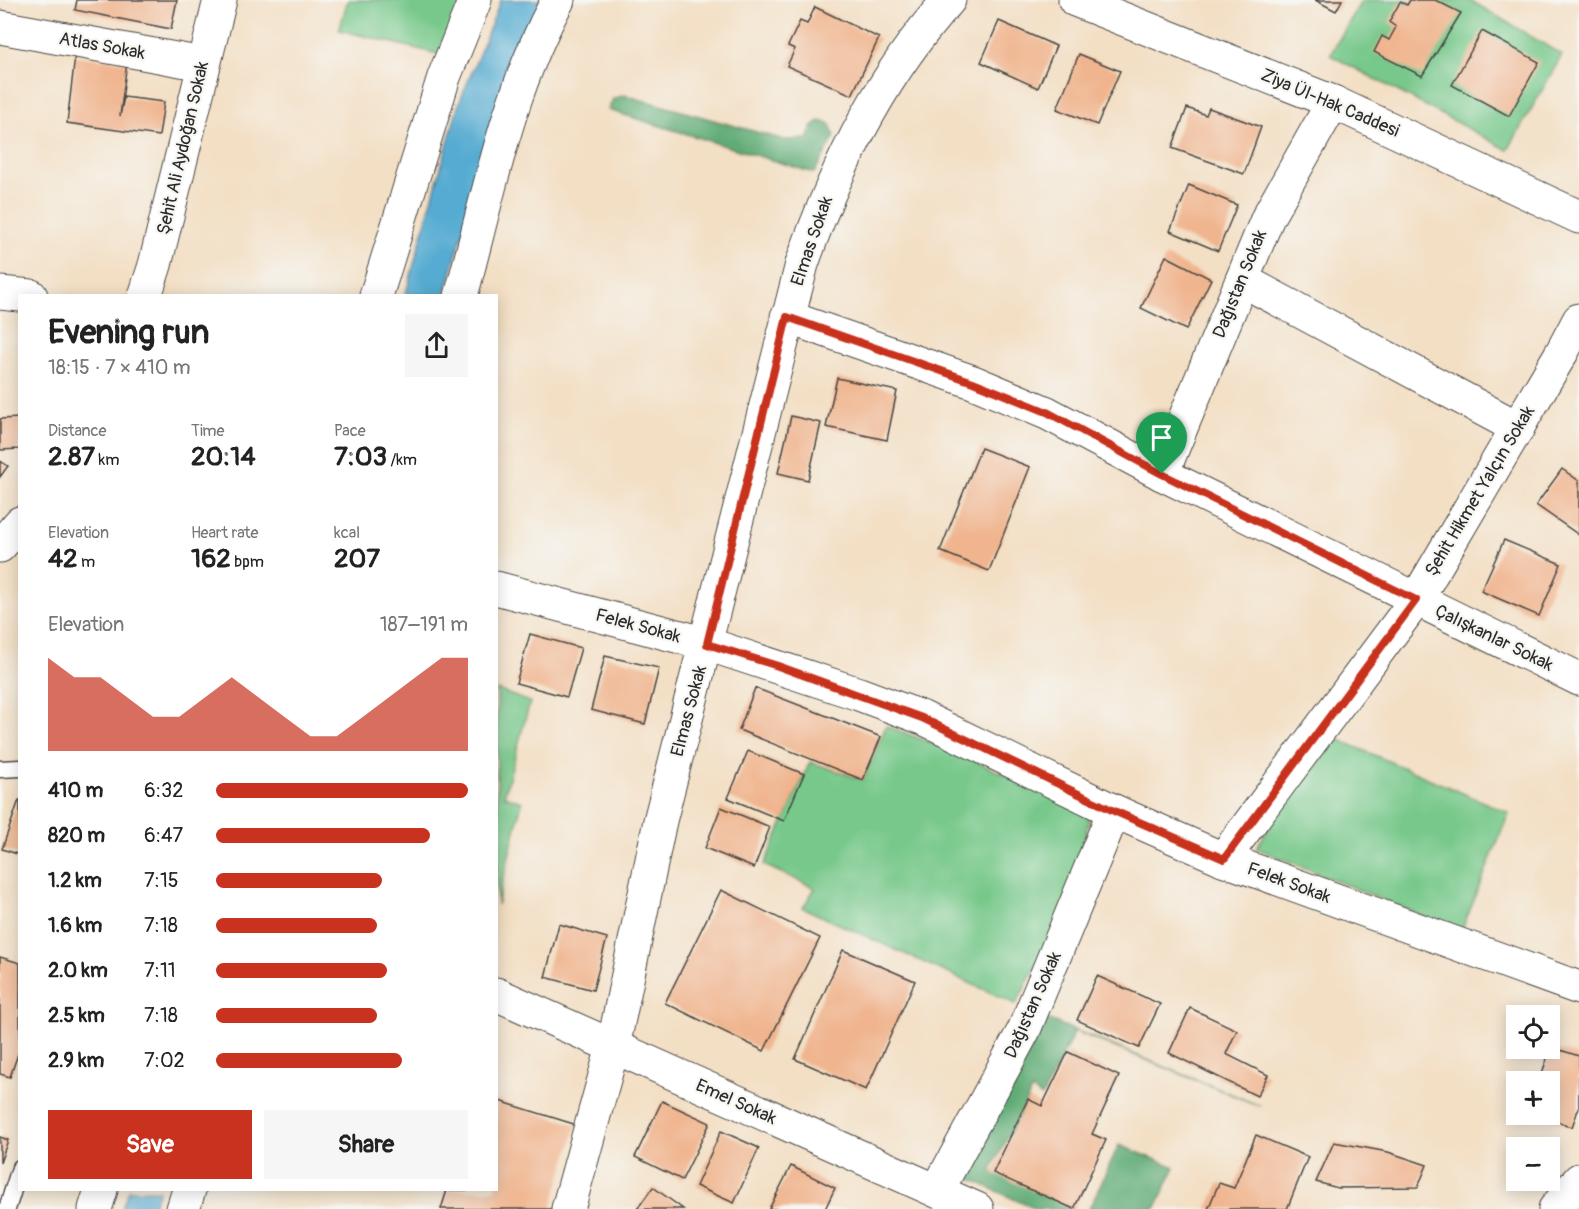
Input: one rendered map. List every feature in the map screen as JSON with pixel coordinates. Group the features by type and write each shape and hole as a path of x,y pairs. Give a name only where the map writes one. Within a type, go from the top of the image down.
{"street":[{"name":"Şehit Ali Aydoğan Sokak","path":"146,294 155,265 220,0"},
{"path":"377,294 444,77 475,0"},
{"path":"462,294 512,108 545,24 558,0"},
{"name":"Elmas Sokak","path":"568,1209 613,1047 660,821 707,644 787,317 815,227 856,137 894,72 949,0"},
{"name":"Ziya Ül-Hak Caddesi","path":"1076,0 1333,102 1579,217"},
{"name":"Atlas Sokak","path":"0,27 203,64"},
{"name":"Dağıstan Sokak","path":"1162,474 1268,217 1333,102"},
{"path":"1242,280 1518,428"},
{"path":"0,293 18,295"},
{"name":"Çalışkanlar Sokak","path":"787,317 973,382 1026,404 1162,474 1579,680"},
{"name":"Şehit Hikmet Yalçın Sokak","path":"1224,859 1416,600 1579,320"},
{"path":"0,546 18,525"},
{"name":"Felek Sokak","path":"498,589 707,644 778,666 922,718 1114,811 1224,859 1579,988"},
{"name":"Dağıstan Sokak","path":"937,1191 1024,1030 1114,811"},
{"name":"Emel Sokak","path":"498,995 977,1209"},
{"path":"1555,1209 1579,1180"},
{"path":"94,1209 101,1191"},
{"path":"183,1209 189,1191"}],"lane":[{"path":"0,769 18,768"},
{"path":"7,1209 18,1174"}],"green space":[{"path":"348,0 463,0 447,56 339,30"},
{"path":"1362,0 1470,0 1562,55 1508,150 1330,55"},
{"path":"624,95 785,140 808,139 812,128 819,121 829,123 835,136 814,173 608,110 613,99"},
{"path":"498,690 530,702 504,796 522,802 498,901"},
{"path":"886,726 953,751 1091,814 1073,880 1052,936 1016,1004 803,908 815,888 764,865 810,762 863,780"},
{"path":"1330,736 1509,813 1461,932 1256,848"},
{"path":"1047,1019 1260,1106 1075,1031 1042,1097 1032,1090 991,1170 1074,1209 1035,1209 962,1175"},
{"path":"1119,1145 1175,1167 1155,1209 1089,1209"}],"water":[{"path":"501,0 544,0 497,113 445,294 406,294 458,106"},
{"path":"129,1191 159,1191 152,1209 121,1209"}],"building":[{"path":"77,0 177,0 171,29 75,10"},
{"path":"1315,0 1342,0 1336,11"},
{"path":"1410,0 1435,0 1461,13 1422,76 1374,52 1382,36 1389,40 1396,27 1389,22 1400,2 1407,5"},
{"path":"815,7 879,38 852,95 787,66 795,49 788,46 800,21 807,24"},
{"path":"999,21 1056,46 1038,88 981,62"},
{"path":"1482,31 1539,62 1509,116 1452,85"},
{"path":"1079,54 1120,71 1097,125 1057,109"},
{"path":"75,56 127,62 120,116 124,97 164,102 159,136 67,123"},
{"path":"1187,108 1206,115 1209,108 1261,127 1244,174 1172,148"},
{"path":"1189,185 1237,205 1218,251 1170,231"},
{"path":"1166,256 1211,279 1186,330 1141,308"},
{"path":"837,378 897,391 887,440 826,427"},
{"path":"791,416 821,423 808,480 778,473"},
{"path":"18,418 18,449 0,450 0,419"},
{"path":"981,448 1030,467 989,571 940,551"},
{"path":"0,461 8,466 0,477"},
{"path":"1562,469 1579,481 1579,535 1536,505"},
{"path":"1504,540 1561,564 1539,616 1481,591"},
{"path":"530,634 581,648 567,697 516,683"},
{"path":"605,656 659,668 645,724 591,710"},
{"path":"755,688 881,737 863,780 739,730"},
{"path":"748,751 804,774 784,821 728,798"},
{"path":"18,803 18,854 2,849"},
{"path":"721,807 770,827 754,868 705,848"},
{"path":"721,890 820,938 764,1051 665,1003"},
{"path":"559,924 607,938 593,990 545,977"},
{"path":"843,950 915,981 866,1090 795,1059"},
{"path":"0,957 18,962 18,1054 10,1077 0,1074"},
{"path":"1097,976 1160,1004 1139,1048 1077,1020"},
{"path":"1190,1008 1237,1030 1226,1054 1268,1075 1257,1096 1169,1053"},
{"path":"1560,1050 1579,1056 1579,1107 1572,1127 1560,1122 1560,1071 1543,1071 1547,1059 1560,1059"},
{"path":"1068,1052 1119,1076 1092,1134 1106,1140 1074,1209 993,1173 1028,1099 1042,1106"},
{"path":"498,1101 577,1125 551,1209 441,1209 447,1191 498,1191"},
{"path":"662,1101 710,1123 682,1180 635,1157"},
{"path":"721,1131 759,1148 734,1203 696,1186"},
{"path":"1256,1135 1308,1157 1287,1209 1208,1209 1219,1183 1234,1188"},
{"path":"0,1137 8,1140 0,1163"},
{"path":"1334,1142 1388,1152 1427,1165 1418,1187 1338,1188 1316,1182"},
{"path":"791,1166 835,1188 825,1209 769,1209"},
{"path":"653,1187 683,1209 637,1209"}],"route":[{"path":"787,317 973,382 1047,412 1162,474 1416,600 1224,859 1114,811 922,718 778,666 707,644 787,317"}]}
